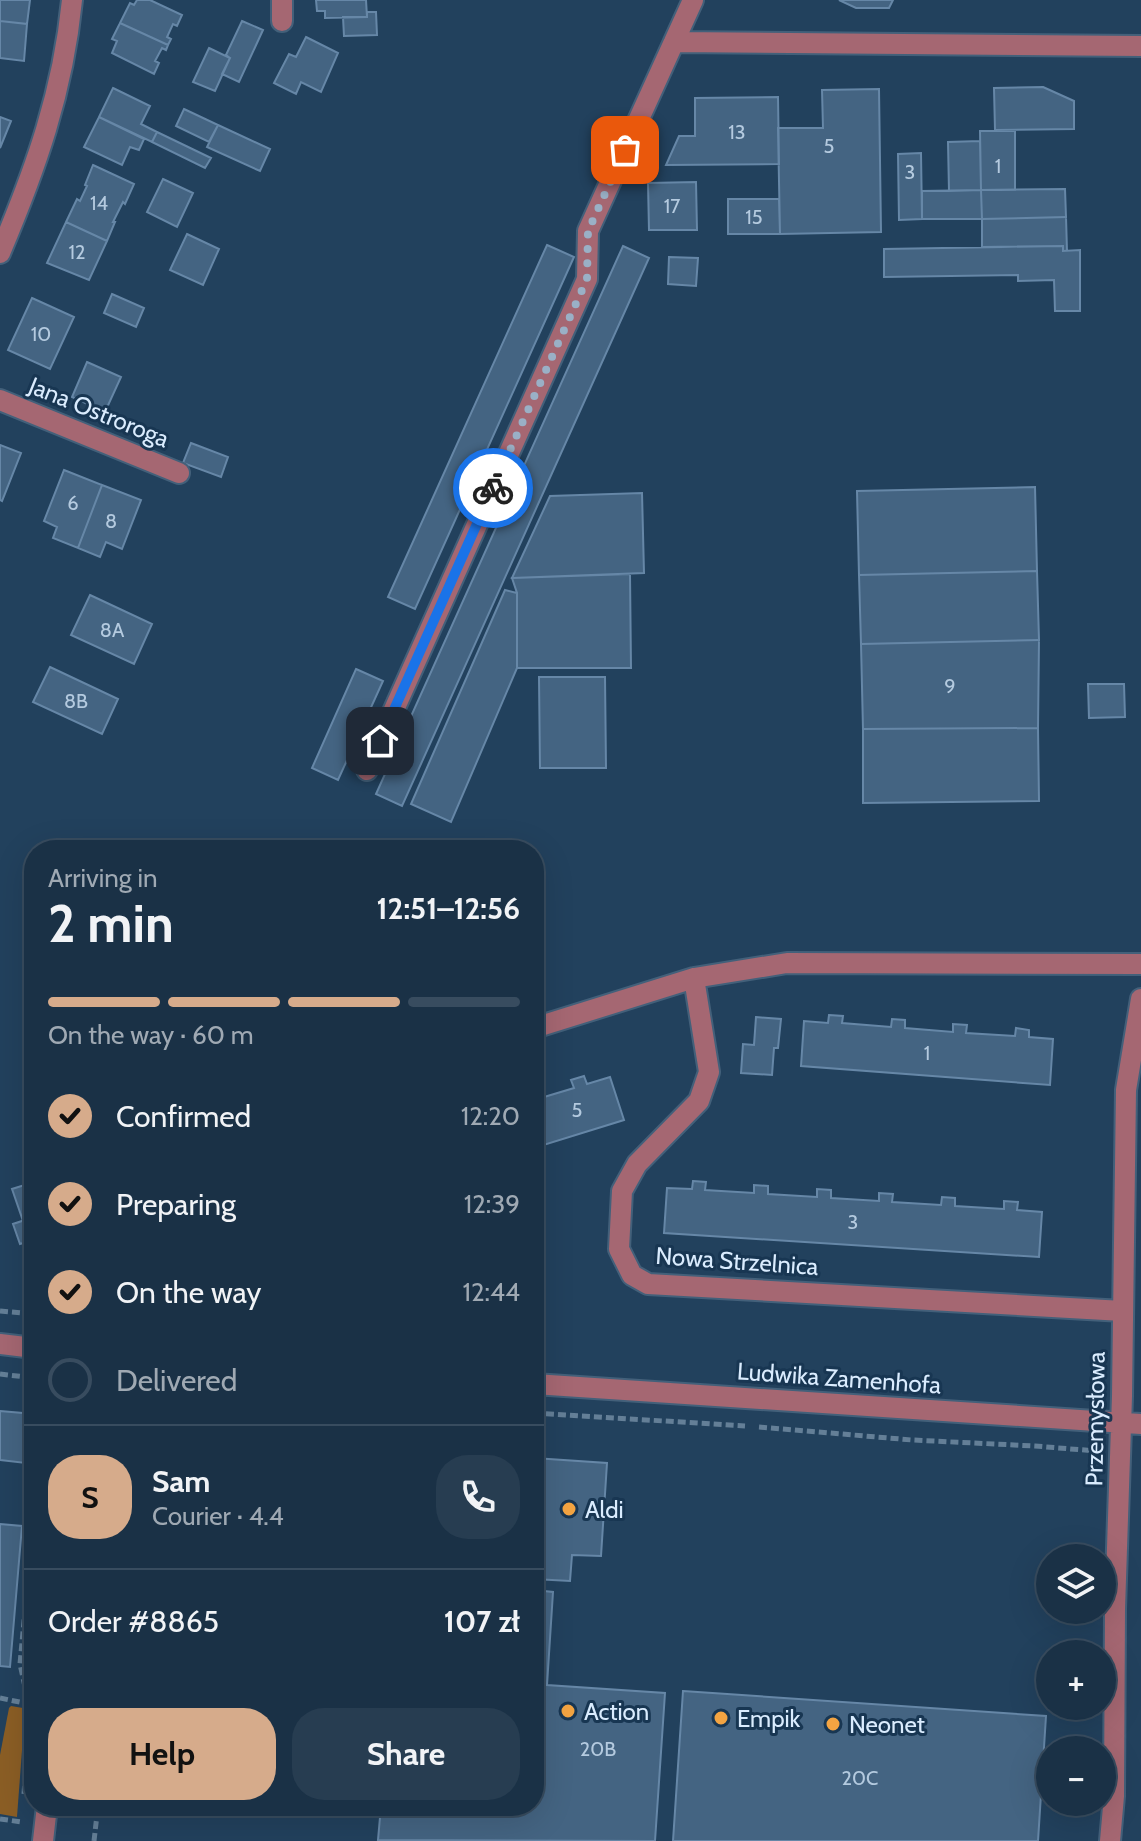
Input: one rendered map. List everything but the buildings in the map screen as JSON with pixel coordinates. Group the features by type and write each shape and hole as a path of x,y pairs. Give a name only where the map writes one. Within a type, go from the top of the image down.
{"street":[{"path":"0,253 46,133 62,69 72,0"},
{"path":"282,0 282,21"},
{"path":"367,770 587,279 588,231 693,0"},
{"path":"674,42 1141,46"},
{"name":"Jana Ostroroga","path":"0,400 179,473"},
{"path":"544,1025 694,978 787,963 1141,964"},
{"name":"Nowa Strzelnica","path":"694,978 709,1072 699,1101 637,1164 622,1191 619,1249 632,1275 648,1284 1123,1311"},
{"name":"Przemysłowa","path":"1110,1841 1114,1796 1120,1453 1131,1423 1123,1311 1141,999"},
{"path":"0,1344 24,1347"},
{"name":"Ludwika Zamenhofa","path":"544,1385 1131,1423"},
{"path":"43,1841 46,1816"}],"path":[{"path":"0,1311 24,1313"},
{"path":"0,1374 24,1377"},
{"path":"544,1414 1120,1453"},
{"path":"24,1621 20,1664 24,1682"},
{"path":"0,1698 24,1703"},
{"path":"21,1832 24,1788"},
{"path":"94,1841 97,1816"},
{"path":"0,1819 22,1822"}],"shaded area":[{"path":"9,1708 24,1709 17,1817 0,1814 0,1755"}],"way so far":[{"path":"493,488 587,279 588,231 625,150"}],"place":[{"name":"Aldi","path":"569,1509"},
{"name":"Action","path":"568,1711"},
{"name":"Empik","path":"721,1718"},
{"name":"Neonet","path":"833,1724"}],"route":[{"path":"380,741 493,488"}]}
